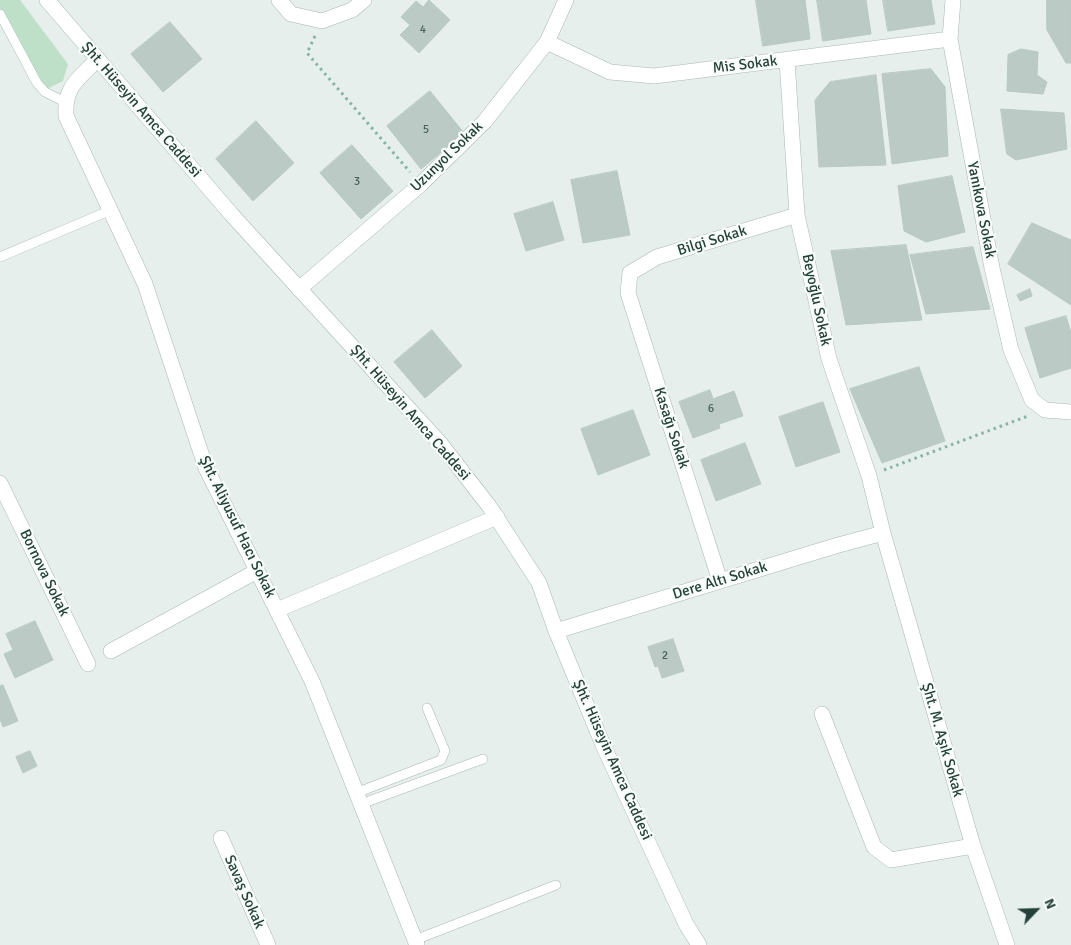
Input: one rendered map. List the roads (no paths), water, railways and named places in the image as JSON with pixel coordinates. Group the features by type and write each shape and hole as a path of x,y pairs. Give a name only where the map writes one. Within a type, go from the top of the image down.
{"street":[{"name":"Şht. Hüseyin Amca Caddesi","path":"46,0 226,208 440,443 497,518 539,583 556,631 603,745 686,924 699,945"},
{"path":"279,0 291,14 322,21 352,10 364,0"},
{"name":"Uzunyol Sokak","path":"299,289 421,184 485,121 547,42 566,0"},
{"name":"Yanıkova Sokak","path":"952,0 950,39 992,268 1011,350 1032,400 1044,410 1071,412"},
{"name":"Mis Sokak","path":"547,42 610,72 654,76 950,39"},
{"path":"65,102 71,86 97,60"},
{"name":"Beyoğlu Sokak","path":"787,60 797,215 828,360 869,476 883,533"},
{"name":"Şht. Aliyusuf Hacı Sokak","path":"65,102 66,116 145,284 206,468 312,681 416,942"},
{"name":"Bilgi Sokak","path":"630,273 657,257 797,215"},
{"name":"Kasağı Sokak","path":"630,273 628,293 720,582"},
{"name":"Bornova Sokak","path":"0,483 88,664"},
{"path":"277,610 497,518"},
{"name":"Dere Altı Sokak","path":"556,631 883,533"},
{"name":"Şht. M. Aşık Sokak","path":"883,533 973,846 1007,945"},
{"path":"111,651 257,570"},
{"path":"822,714 874,847 891,860 973,846"},
{"name":"Savaş Sokak","path":"221,838 268,945"}],"lane":[{"path":"0,14 36,83 45,92 65,102"},
{"path":"0,257 111,210"},
{"path":"359,798 444,757 445,751 427,708"},
{"path":"359,798 482,759"},
{"path":"416,942 556,885"}]}
